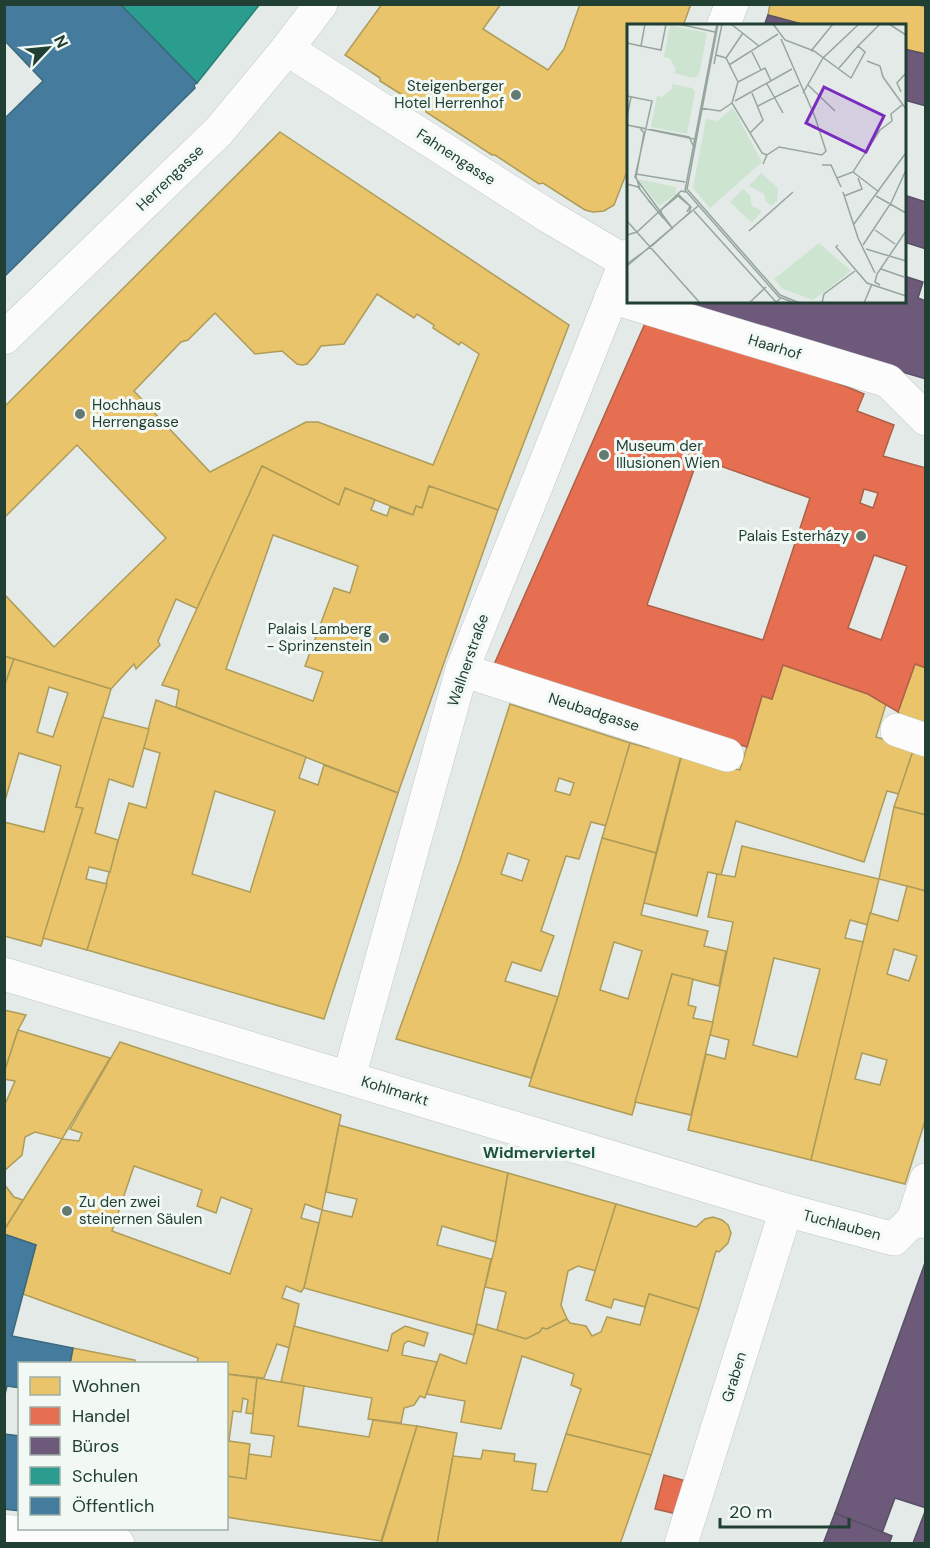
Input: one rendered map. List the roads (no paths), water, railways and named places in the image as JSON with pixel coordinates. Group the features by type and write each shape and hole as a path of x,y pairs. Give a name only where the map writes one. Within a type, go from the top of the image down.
{"street":[{"name":"Herrengasse","path":"4,339 219,131 321,4"},
{"path":"724,24 732,4"},
{"name":"Fahnengasse","path":"287,49 548,216 627,259"},
{"name":"Wallnerstraße","path":"349,1077 462,670 627,259"},
{"name":"Haarhof","path":"611,297 627,302"},
{"name":"Haarhof","path":"631,303 888,381 926,419"},
{"name":"Neubadgasse","path":"462,670 727,755"},
{"name":"Kohlmarkt","path":"4,974 786,1210"},
{"path":"919,1221 926,1180"},
{"name":"Tuchlauben","path":"786,1210 894,1239 919,1221"},
{"name":"Graben","path":"681,1544 786,1210"},
{"path":"4,1531 118,1544"}],"place":[{"name":"Steigenberger Hotel Herrenhof","path":"516,95"},
{"name":"Hochhaus Herrengasse","path":"80,414"},
{"name":"Museum der Illusionen Wien","path":"604,455"},
{"name":"Palais Esterházy","path":"861,536"},
{"name":"Palais Lamberg - Sprinzenstein","path":"384,638"},
{"name":"Zu den zwei steinernen Säulen","path":"67,1211"}],"district":[{"name":"Widmerviertel","path":"539,1152"}]}
